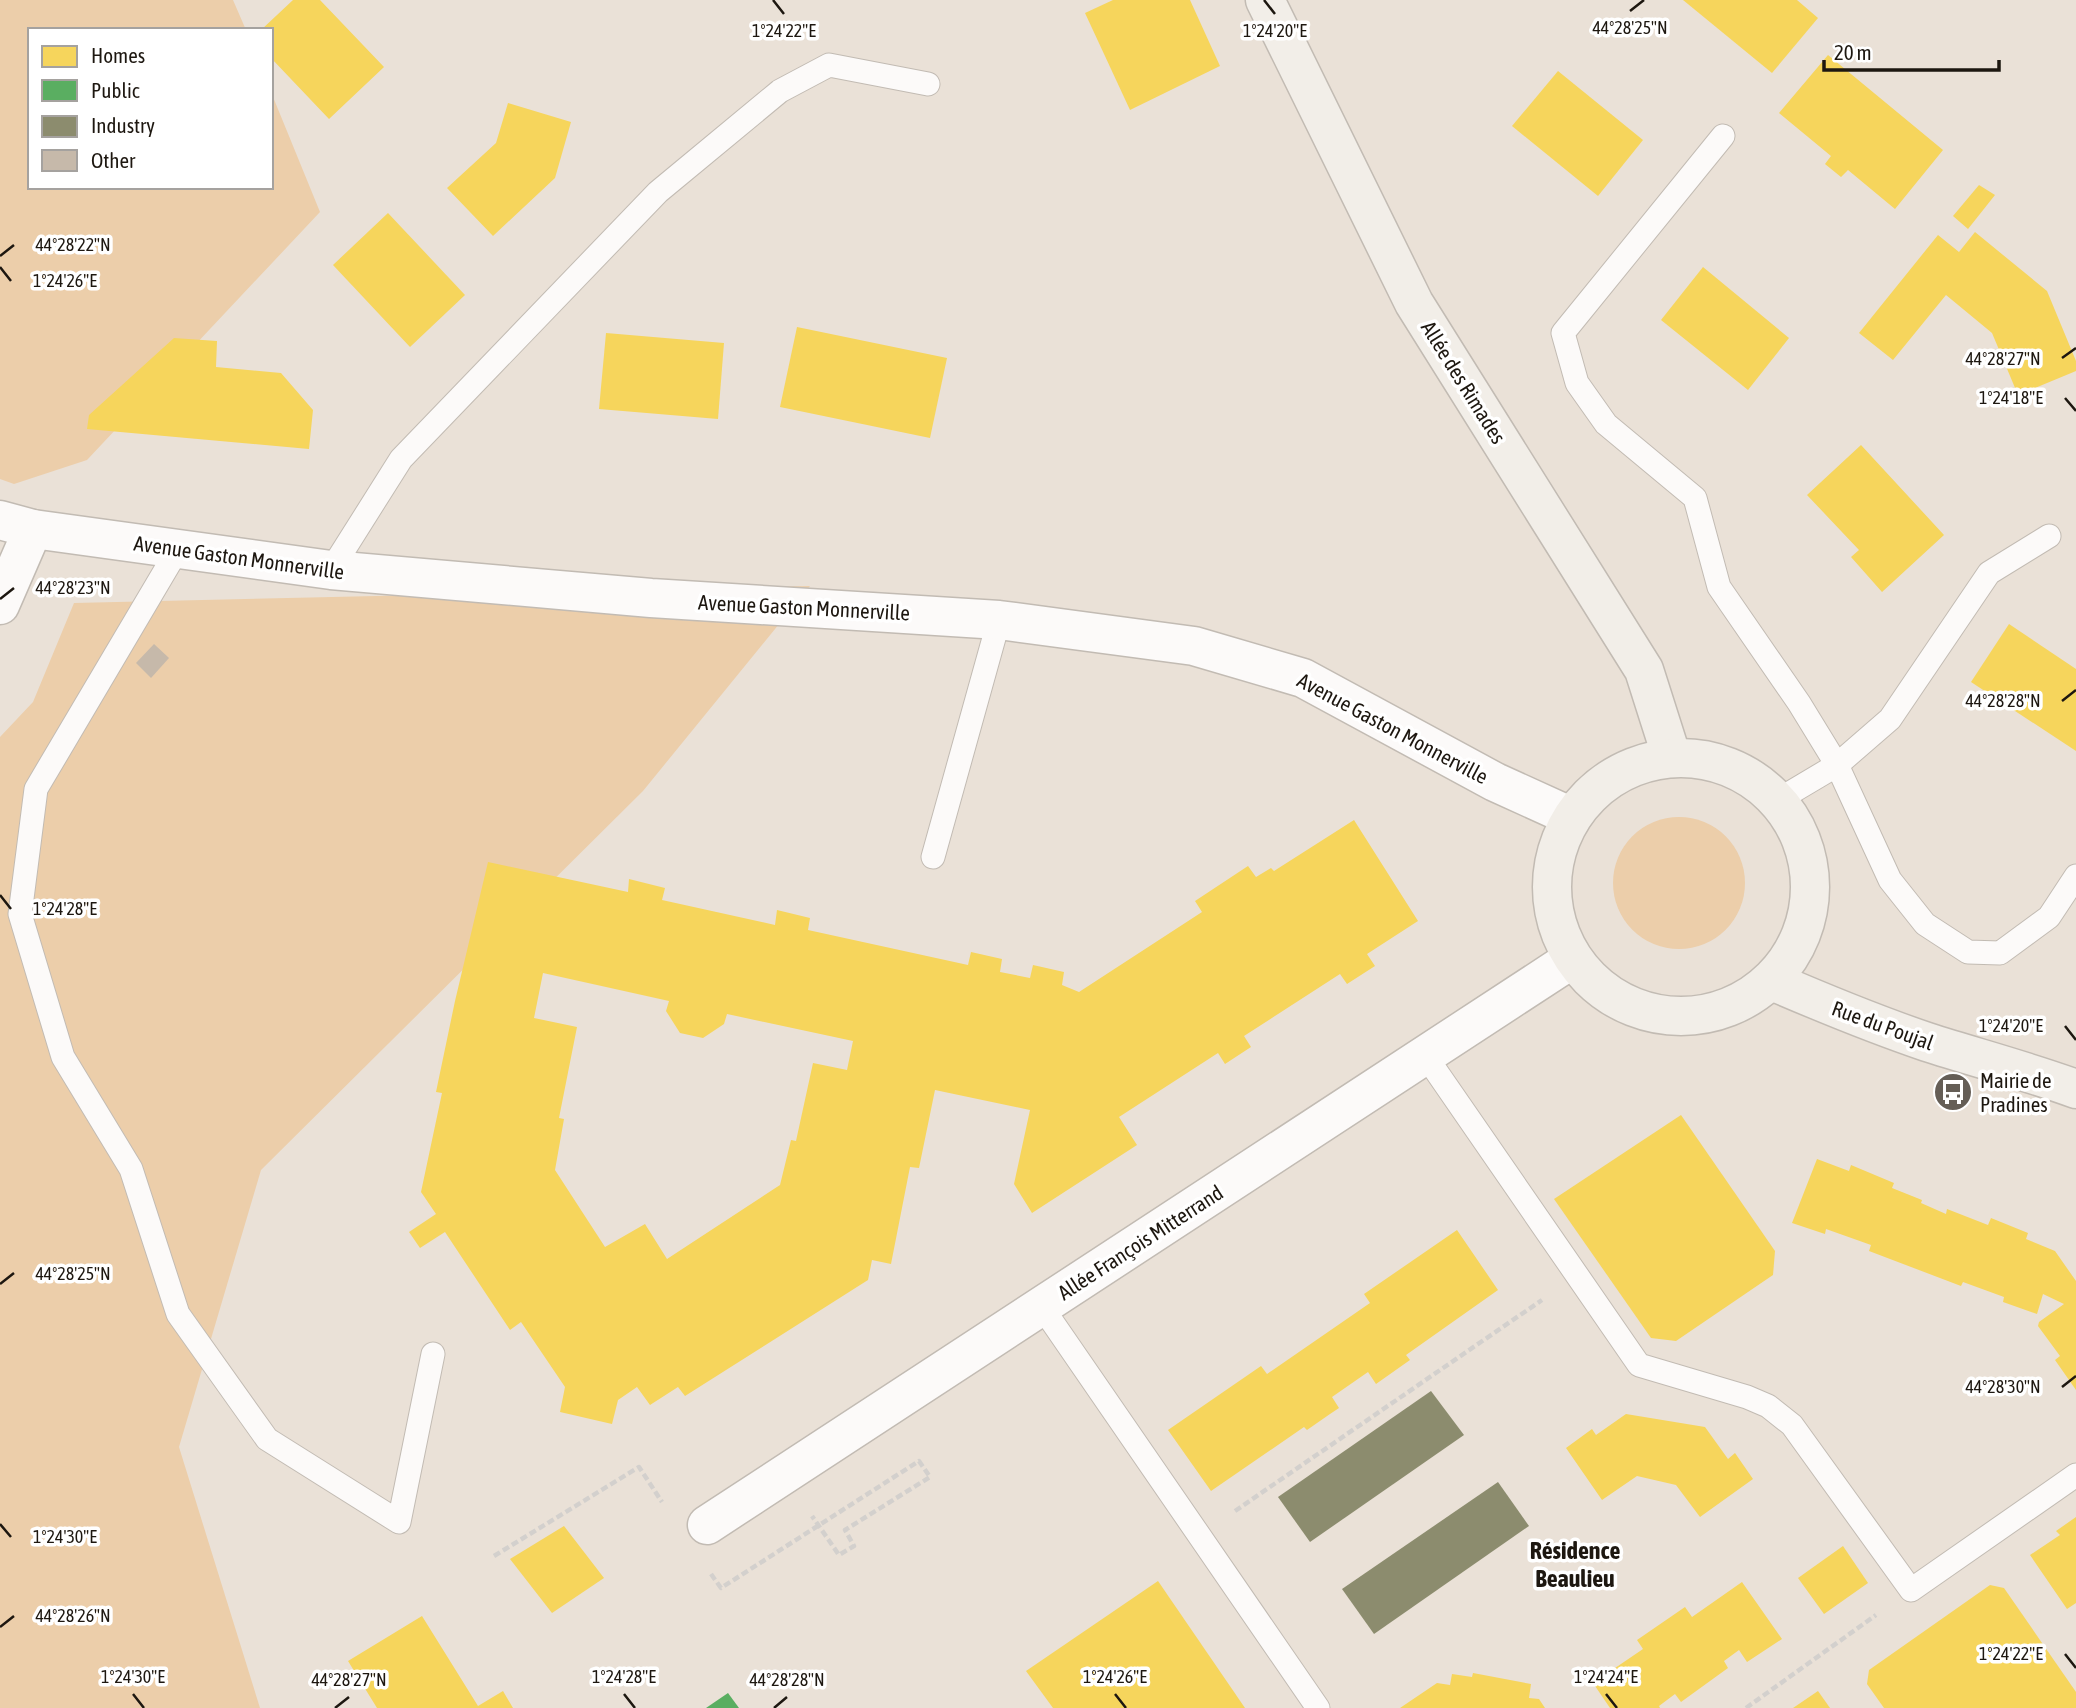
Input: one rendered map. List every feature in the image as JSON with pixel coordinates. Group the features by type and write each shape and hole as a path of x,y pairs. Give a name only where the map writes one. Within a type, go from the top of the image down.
{"main road":[{"name":"Allée des Rimades","path":"1265,0 1414,303 1644,670 1672,758"},
{"path":"1672,758 1711,761 1723,765 1748,776 1778,800 1800,834 1811,872 1809,912 1795,949 1772,981 1740,1003 1704,1015 1667,1017 1630,1007 1597,987 1572,959 1557,925 1551,889 1556,852 1572,817 1598,788 1633,767 1672,758"},
{"name":"Rue du Poujal","path":"1772,981 1864,1020 2076,1089"}],"street":[{"name":"Avenue Gaston Monnerville","path":"17,525 331,570 651,598 999,620 1194,646 1303,678 1495,782 1572,817"},
{"path":"0,605 17,525"},
{"name":"Allée François Mitterrand","path":"707,1525 1572,959"}],"lane":[{"path":"331,570 401,459 658,191 780,91 829,65 929,84"},
{"path":"1723,136 1563,333 1577,383 1606,424 1695,498 1720,587 1838,765 1890,880 1924,924 1968,952 2000,953 2049,917 2076,876"},
{"path":"1778,800 1838,765 1891,719 1989,573 2049,536"},
{"path":"178,549 36,789 20,914 63,1057 131,1169 178,1314 267,1439 400,1522 433,1354"},
{"path":"933,857 999,620"},
{"path":"1425,1055 1639,1366 1747,1397 1768,1406 1792,1425 1911,1590 2076,1475"},
{"path":"1042,1307 1318,1708"}],"path":[{"path":"1199,1535 1578,1275"},
{"path":"707,1569 721,1588 919,1461 930,1477 845,1530 854,1546 839,1555"},
{"path":"494,1556 639,1467 684,1535 707,1525"},
{"path":"1745,1708 1911,1590"}],"shaded area":[{"path":"0,0 233,0 245,28 28,28 28,189 273,189 273,97 320,212 87,460 14,484 0,479"},
{"path":"810,586 643,791 261,1170 179,1447 260,1708 0,1708 0,737 33,702 74,603"},
{"path":"1679,817 1704,822 1726,836 1740,858 1745,883 1740,908 1726,930 1704,944 1679,949 1654,944 1632,930 1618,908 1613,883 1618,858 1632,836 1654,822"}],"building: Homes":[{"path":"293,0 320,0 384,67 329,119 273,60 273,28 263,28"},
{"path":"1113,0 1190,0 1220,66 1130,110 1085,13"},
{"path":"1683,0 1797,0 1818,18 1772,73"},
{"path":"1828,55 1943,150 1895,209 1848,170 1841,177 1825,164 1831,156 1779,113"},
{"path":"1558,71 1643,140 1598,196 1512,126"},
{"path":"508,103 571,122 555,178 493,236 447,188 496,143"},
{"path":"1979,185 1995,195 1968,229 1953,216"},
{"path":"388,213 465,295 410,347 333,265"},
{"path":"1975,232 2047,291 2076,361 2076,371 2018,395 1992,333 1946,295 1893,360 1859,333 1938,235 1959,252"},
{"path":"1703,267 1789,338 1748,390 1661,320"},
{"path":"797,327 947,358 930,438 780,407"},
{"path":"606,333 724,343 718,419 599,409"},
{"path":"174,338 217,341 216,367 281,373 313,410 309,449 87,429 89,415"},
{"path":"1861,445 1944,535 1882,592 1851,557 1859,550 1807,495"},
{"path":"2009,624 2076,669 2076,751 1971,682"},
{"path":"1354,820 1418,921 1367,954 1375,966 1347,984 1340,974 1244,1036 1251,1047 1225,1064 1218,1053 1119,1117 1137,1145 1032,1213 1014,1184 1030,1110 935,1090 919,1168 910,1167 891,1264 872,1260 868,1280 685,1396 678,1387 650,1405 637,1387 618,1400 612,1424 560,1412 565,1387 521,1322 510,1330 445,1232 420,1248 409,1232 436,1214 421,1192 442,1093 436,1092 488,862 628,892 629,879 665,888 662,900 775,925 777,910 810,918 808,930 968,965 971,952 1002,959 1000,972 1030,978 1033,965 1064,972 1062,985 1079,992 1202,912 1195,901 1248,866 1256,877 1271,868 1274,871","holes":["543,973 669,1001 666,1011 680,1033 703,1038 724,1024 727,1014 853,1041 847,1070 813,1063 796,1141 791,1140 780,1185 667,1259 645,1224 605,1247 555,1170 564,1119 559,1118 577,1027 534,1018"]},
{"path":"1681,1115 1775,1251 1773,1275 1676,1341 1651,1338 1554,1199"},
{"path":"1817,1159 1849,1171 1851,1165 1894,1183 1892,1188 1922,1200 1921,1203 1946,1214 1947,1209 1988,1225 1991,1218 2028,1233 2026,1239 2055,1251 2076,1281 2076,1390 2055,1360 2060,1356 2038,1326 2039,1322 2064,1304 2043,1294 2037,1314 2003,1302 2004,1297 1963,1282 1961,1286 1869,1251 1871,1245 1826,1229 1825,1234 1792,1223"},
{"path":"1457,1230 1498,1290 1406,1355 1410,1360 1376,1384 1368,1372 1332,1397 1339,1408 1307,1430 1304,1427 1211,1491 1168,1430 1261,1366 1267,1374 1370,1303 1364,1294"},
{"path":"1626,1414 1705,1427 1728,1459 1735,1453 1753,1479 1700,1517 1676,1485 1637,1476 1602,1500 1566,1448 1592,1429 1596,1435"},
{"path":"2076,1517 2076,1603 2067,1609 2030,1555 2060,1535 2056,1531"},
{"path":"564,1526 604,1578 552,1613 510,1559"},
{"path":"1843,1546 1868,1583 1824,1614 1798,1578"},
{"path":"1158,1581 1245,1708 1053,1708 1026,1671"},
{"path":"1742,1582 1782,1639 1747,1662 1739,1650 1724,1661 1728,1668 1681,1702 1675,1694 1659,1706 1660,1708 1610,1708 1593,1683 1643,1649 1637,1640 1685,1607 1692,1617"},
{"path":"1990,1585 2004,1588 2076,1692 2076,1708 1884,1708 1867,1684 1869,1670"},
{"path":"422,1616 478,1706 503,1691 513,1708 377,1708 348,1661"},
{"path":"1473,1673 1531,1684 1529,1698 1539,1699 1545,1708 1400,1708 1437,1683 1450,1685 1452,1674 1472,1677"},
{"path":"1818,1691 1830,1708 1793,1708"}],"building: Public":[{"path":"728,1693 739,1708 706,1708"}],"building: Industry":[{"path":"1431,1391 1464,1435 1310,1542 1278,1497"},
{"path":"1498,1482 1529,1526 1374,1634 1342,1589"}],"building: Other":[{"path":"154,644 169,658 151,678 136,663"}],"place":[{"name":"Mairie de Pradines","path":"1953,1092"}],"district":[{"name":"Résidence Beaulieu","path":"1575,1564"}]}
